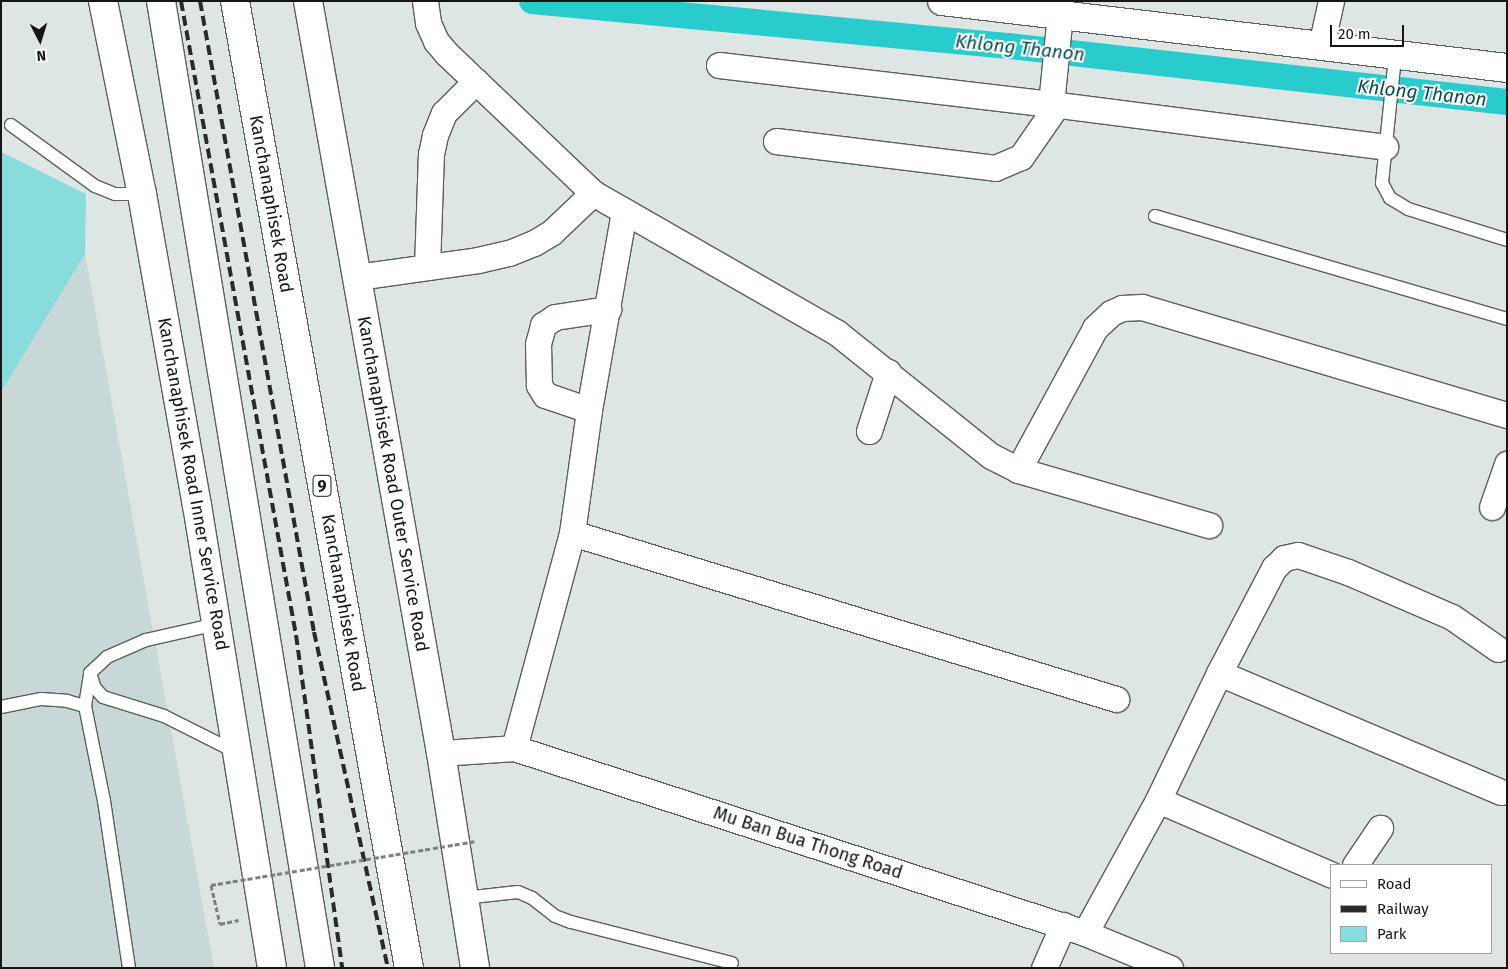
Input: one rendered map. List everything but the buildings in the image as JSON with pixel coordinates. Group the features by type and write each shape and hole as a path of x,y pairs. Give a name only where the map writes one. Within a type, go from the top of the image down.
{"main road":[{"name":"Kanchanaphisek Road Inner Service Road","path":"103,1 142,194 239,754 272,968"},
{"path":"942,1 1018,6 1060,14 1321,46 1394,69 1507,68"},
{"path":"161,3 320,968"},
{"name":"Kanchanaphisek Road","path":"235,3 410,968"},
{"name":"Kanchanaphisek Road Outer Service Road","path":"310,12 441,752 475,968"}],"street":[{"path":"1321,46 1330,1"},
{"path":"426,12 436,41 593,193 836,332 991,456 1018,470 1209,525"},
{"path":"776,142 996,168 1013,163 1021,157 1053,104 1060,42 1060,14"},
{"path":"719,65 1053,104 1385,147"},
{"path":"427,267 431,154 435,135 444,113 476,81"},
{"path":"357,277 478,260 534,243 552,232 593,193"},
{"path":"514,748 572,533 589,410 624,211"},
{"path":"1018,470 1095,328 1111,313 1122,308 1142,307 1507,415"},
{"path":"589,410 545,395 539,385 538,344 543,325 556,317 608,309"},
{"path":"869,431 888,372"},
{"path":"1492,508 1507,464"},
{"path":"572,533 1116,699"},
{"path":"1044,968 1074,929 1158,800 1219,673 1274,568 1284,558 1298,556 1348,572 1452,617 1498,649"},
{"path":"1219,673 1502,792"},
{"name":"Mu Ban Bua Thong Road","path":"441,752 514,748 1074,929 1170,968"},
{"path":"1158,800 1330,874"},
{"path":"1356,864 1380,828"}],"lane":[{"path":"1394,69 1382,183 1390,198 1408,209 1507,240"},
{"path":"11,125 95,186 115,194 142,194"},
{"path":"1155,216 1507,319"},
{"path":"129,968 104,801 85,706 90,673 107,657 139,643 217,624"},
{"path":"90,673 95,688 103,697 164,716 239,754"},
{"path":"1,707 41,699 67,701 85,706"},
{"path":"464,898 518,892 532,898 555,916 571,922 732,963"}],"path":[{"path":"220,924 212,885 476,841"}],"shaded area":[{"path":"85,254 214,968 1,968 1,392"}],"green space":[{"path":"1,152 86,194 85,254 1,392"}],"waterway":[{"name":"Khlong Thanon","path":"532,1 1009,46 1507,102"}],"railway":[{"path":"181,1 296,635 342,968"},
{"path":"200,1 314,632 388,968"}]}
